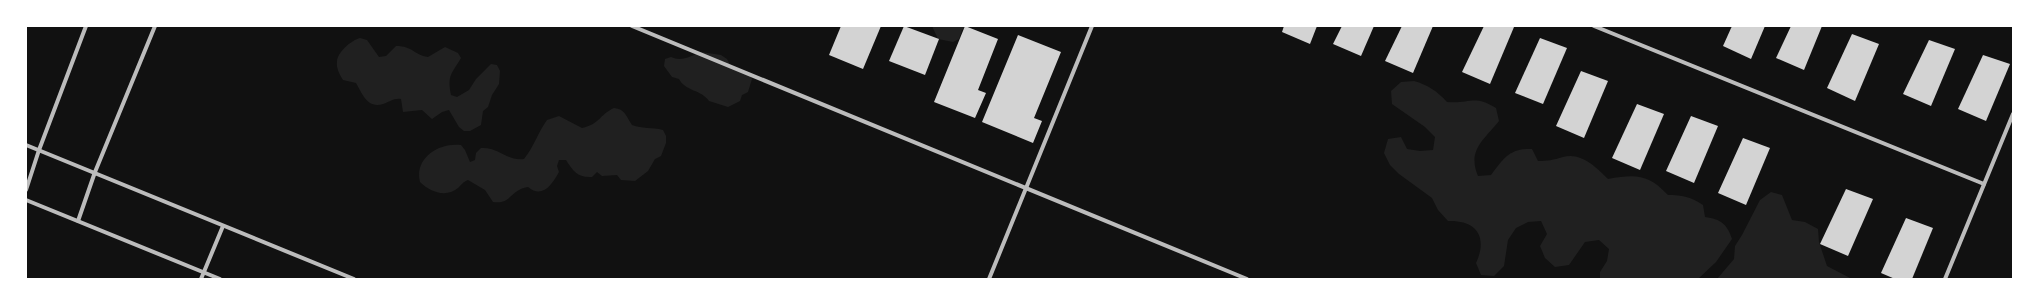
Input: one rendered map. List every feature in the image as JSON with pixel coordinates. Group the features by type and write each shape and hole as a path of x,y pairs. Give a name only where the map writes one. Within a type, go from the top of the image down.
{"street":[{"path":"26,190 39,150 86,26"},
{"path":"78,221 95,172 155,26"},
{"path":"632,26 1247,279"},
{"path":"989,279 1025,187 1092,26"},
{"path":"1594,26 1984,184"},
{"path":"1945,279 2013,114"},
{"path":"26,145 354,279"},
{"path":"26,200 220,279"},
{"path":"201,279 223,226"}],"shaded area":[{"path":"932,26 967,26 962,30 959,39 953,42 938,39"},
{"path":"360,38 367,40 379,57 386,56 396,46 406,47 428,57 445,47 458,53 461,58 450,78 451,95 457,97 469,90 476,79 491,64 497,65 500,71 499,84 492,95 488,107 483,111 481,125 470,131 464,131 459,127 449,110 442,112 432,119 422,110 403,112 401,99 377,105 369,102 356,83 343,80 337,67 339,54 349,44"},
{"path":"701,52 721,55 727,59 730,65 748,73 752,79 748,92 742,95 740,101 728,107 709,101 706,97 685,86 679,79 672,77 664,66 665,59 671,57 683,59"},
{"path":"1414,81 1424,84 1432,89 1447,102 1477,100 1496,108 1499,121 1483,140 1476,152 1475,167 1478,176 1491,175 1508,155 1518,150 1532,149 1538,161 1570,156 1576,157 1593,165 1608,179 1626,176 1641,177 1654,183 1668,195 1682,196 1694,200 1703,205 1705,217 1715,219 1723,223 1732,239 1716,262 1698,279 1600,279 1600,272 1607,261 1609,249 1599,240 1585,242 1569,265 1555,267 1545,258 1540,246 1547,234 1541,221 1528,222 1516,228 1508,240 1504,266 1494,276 1481,275 1476,263 1481,245 1477,232 1473,227 1466,223 1448,221 1438,210 1432,198 1399,174 1390,165 1384,153 1388,139 1401,137 1407,149 1420,151 1433,150 1435,137 1425,127 1392,104 1391,91 1401,82"},
{"path":"614,108 623,111 632,125 663,130 666,136 666,143 661,156 655,159 648,171 635,181 621,180 617,175 602,176 597,172 592,177 579,175 566,160 559,160 557,166 559,172 550,186 546,189 538,192 528,187 522,188 508,199 499,202 493,202 485,190 468,180 458,188 448,193 433,191 428,189 420,182 419,173 425,159 430,153 444,146 461,145 470,162 475,160 476,153 481,148 488,148 512,158 524,159 531,150 547,120 559,116 582,128 596,122"},
{"path":"1771,192 1782,195 1792,220 1805,222 1818,229 1819,242 1827,266 1852,279 1717,279 1734,259 1735,246 1760,200"}],"building":[{"path":"841,26 881,26 863,69 829,55"},
{"path":"904,26 939,39 925,75 889,61"},
{"path":"965,26 998,39 978,90 986,93 975,118 934,102"},
{"path":"1284,26 1317,26 1310,44 1282,32"},
{"path":"1342,26 1374,26 1361,56 1333,44"},
{"path":"1402,26 1433,26 1413,73 1385,61"},
{"path":"1484,26 1514,27 1490,84 1462,72"},
{"path":"1732,26 1765,26 1751,59 1723,46"},
{"path":"1791,26 1822,26 1804,70 1776,58"},
{"path":"1852,34 1879,44 1855,101 1827,88"},
{"path":"1018,35 1061,52 1034,118 1042,121 1033,143 982,122"},
{"path":"1540,38 1567,48 1543,104 1515,93"},
{"path":"1929,40 1955,49 1931,106 1903,94"},
{"path":"1983,55 2010,64 1986,121 1958,109"},
{"path":"1581,71 1608,81 1584,138 1556,126"},
{"path":"1637,104 1664,114 1640,170 1612,158"},
{"path":"1691,116 1718,126 1694,183 1666,171"},
{"path":"1743,138 1770,148 1746,205 1718,193"},
{"path":"1846,189 1873,199 1848,256 1820,244"},
{"path":"1906,218 1933,228 1912,279 1895,279 1881,273"}]}
